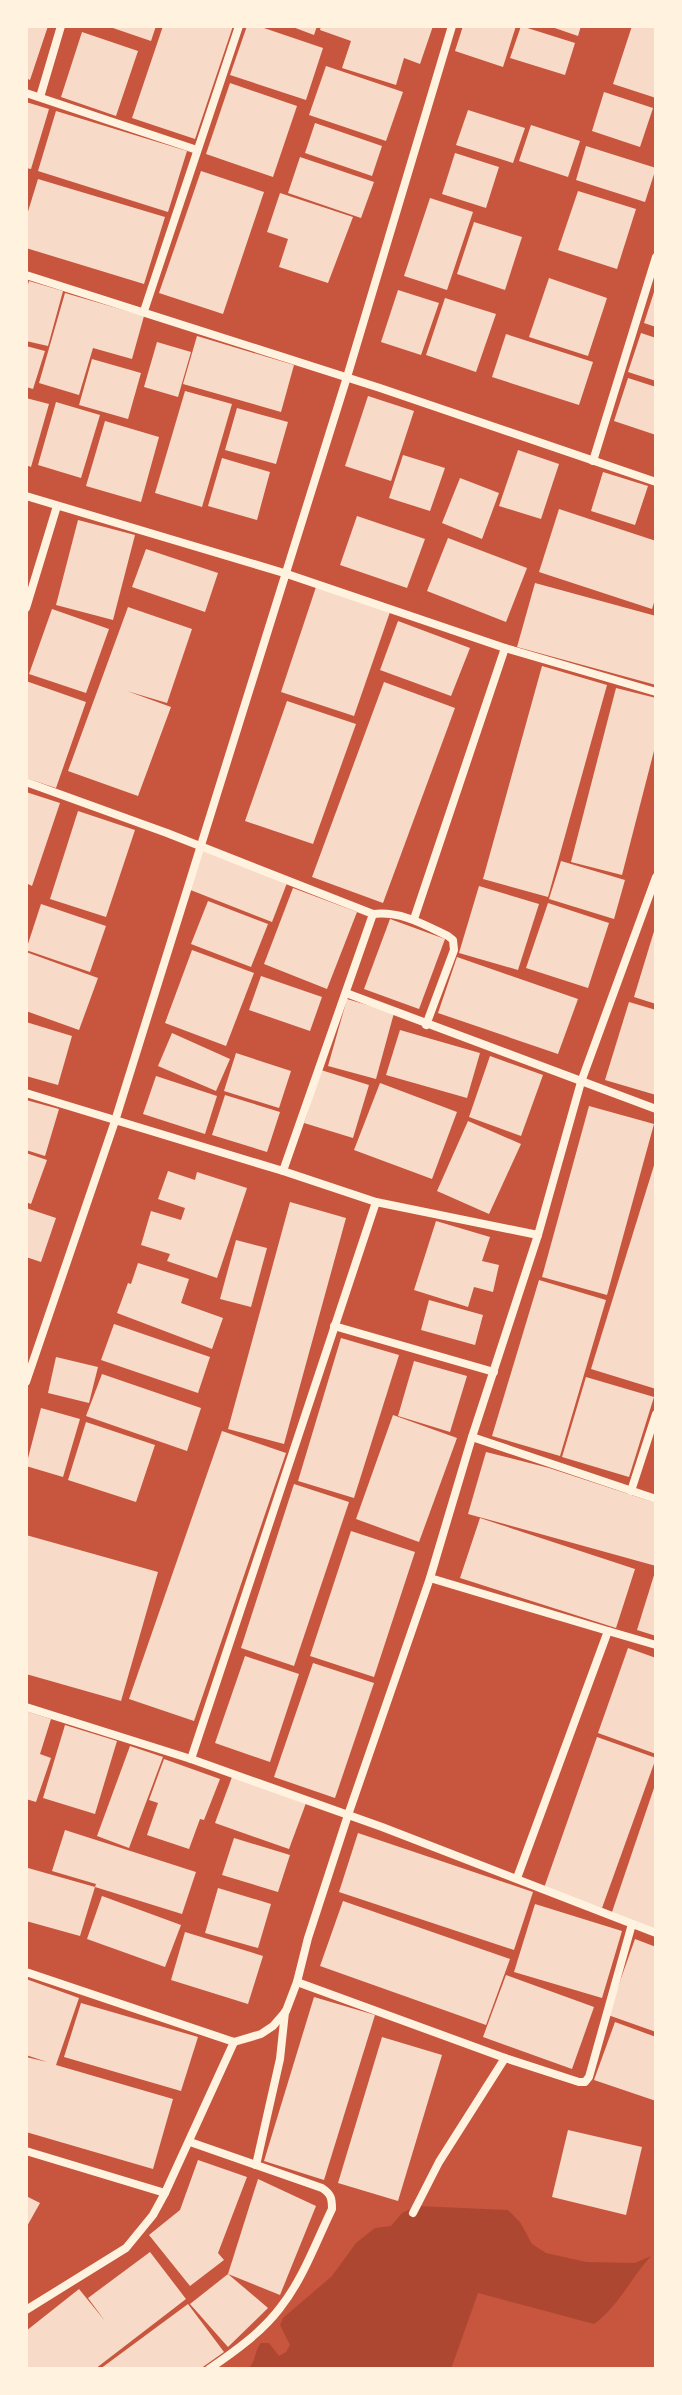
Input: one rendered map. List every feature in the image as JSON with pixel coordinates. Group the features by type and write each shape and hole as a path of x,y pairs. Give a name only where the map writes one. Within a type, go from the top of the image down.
{"street":[{"path":"40,97 61,26"},
{"path":"144,311 239,26"},
{"path":"26,1382 29,1363 115,1121 347,377 452,26"},
{"path":"26,93 197,150"},
{"path":"593,461 656,257"},
{"path":"26,275 347,377 656,482"},
{"path":"26,496 284,573 505,648 656,692"},
{"path":"26,608 57,506"},
{"path":"414,919 505,648"},
{"path":"26,782 373,914 390,912 414,919 448,936 455,944 426,1025"},
{"path":"256,2165 280,2059 286,2011 308,1938 430,1578 538,1235 581,1082 656,877"},
{"path":"283,1171 373,914"},
{"path":"346,993 656,1109"},
{"path":"26,1093 376,1202 538,1235"},
{"path":"191,1759 376,1202"},
{"path":"334,1326 494,1372"},
{"path":"631,1491 656,1414"},
{"path":"472,1437 656,1499"},
{"path":"430,1578 656,1645"},
{"path":"517,1878 608,1631"},
{"path":"26,1707 191,1759 348,1815 656,1933"},
{"path":"297,1982 505,2058 585,2082 589,2077 632,1924"},
{"path":"26,1972 234,2042 261,2034 286,2011"},
{"path":"26,2310 126,2248 153,2215 190,2142 234,2042"},
{"path":"413,2213 439,2162 505,2058"},
{"path":"190,2142 322,2188 329,2192 332,2199 332,2209 298,2280 279,2310 240,2347 209,2369"},
{"path":"26,2151 165,2193"}],"shaded area":[{"path":"417,2206 508,2210 520,2222 532,2244 546,2253 586,2262 635,2263 651,2256 610,2309 594,2324 478,2293 451,2369 248,2369 261,2343 269,2343 279,2356 286,2352 290,2345 280,2325 283,2318 332,2276 356,2243 375,2228 391,2226 402,2213"}],"building":[{"path":"26,26 48,26 30,80 26,78"},
{"path":"107,26 156,26 151,41"},
{"path":"163,26 233,26 195,139 132,118"},
{"path":"247,26 258,26 323,48 306,100 230,75"},
{"path":"290,26 317,26 314,35"},
{"path":"321,26 433,26 420,64 404,58 396,85 342,68 351,41 320,30"},
{"path":"463,26 516,26 503,67 455,51"},
{"path":"521,26 575,43 565,75 510,58"},
{"path":"549,26 581,26 578,36"},
{"path":"632,26 656,26 656,98 613,84"},
{"path":"82,32 138,51 116,116 61,97"},
{"path":"326,66 403,92 386,141 309,115"},
{"path":"230,83 297,106 273,177 206,154"},
{"path":"604,92 653,108 640,147 592,131"},
{"path":"26,102 49,109 31,169 26,168"},
{"path":"468,110 525,128 513,163 456,145"},
{"path":"56,111 187,151 168,212 38,171"},
{"path":"315,123 382,146 372,176 305,153"},
{"path":"531,125 580,141 568,177 519,161"},
{"path":"586,146 656,168 645,202 576,180"},
{"path":"455,153 499,167 486,208 442,194"},
{"path":"300,157 374,182 361,218 288,193"},
{"path":"201,171 264,192 223,314 159,293"},
{"path":"38,179 165,217 144,284 26,248 26,218"},
{"path":"578,191 636,209 617,269 558,250"},
{"path":"280,193 353,217 328,283 279,267 288,239 267,232"},
{"path":"430,198 473,212 447,290 404,276"},
{"path":"474,222 522,237 505,290 457,274"},
{"path":"549,278 607,298 588,356 529,337"},
{"path":"29,281 63,291 48,346 26,341 26,292"},
{"path":"656,289 656,327 644,323"},
{"path":"398,290 439,303 421,355 381,342"},
{"path":"65,293 144,316 132,359 93,348 79,395 39,383"},
{"path":"445,298 496,314 476,372 426,355"},
{"path":"641,333 656,338 656,381 628,372"},
{"path":"506,334 593,362 579,405 492,377"},
{"path":"197,336 294,365 281,412 183,384"},
{"path":"157,342 191,352 178,397 144,387"},
{"path":"26,346 45,351 33,389 26,387"},
{"path":"92,359 141,373 128,419 79,405"},
{"path":"628,378 656,387 656,435 614,421"},
{"path":"185,391 232,404 202,507 155,493"},
{"path":"368,396 414,411 391,481 345,466"},
{"path":"26,398 49,404 31,467 26,465"},
{"path":"56,402 100,415 81,478 38,465"},
{"path":"237,408 288,422 276,464 225,450"},
{"path":"105,421 159,437 141,502 86,486"},
{"path":"518,450 559,464 541,519 499,506"},
{"path":"403,455 445,468 430,511 389,498"},
{"path":"222,458 270,472 257,520 208,506"},
{"path":"603,472 648,486 635,525 591,511"},
{"path":"460,478 499,493 482,539 442,523"},
{"path":"559,509 656,541 656,596 652,609 539,572"},
{"path":"357,516 425,539 407,588 340,565"},
{"path":"78,520 135,535 113,620 56,605"},
{"path":"448,538 527,568 506,622 427,591"},
{"path":"146,549 218,573 205,612 132,587"},
{"path":"535,583 656,616 656,685 517,647"},
{"path":"316,587 390,612 354,716 281,692"},
{"path":"128,607 192,629 167,703 127,691 171,707 138,796 68,771"},
{"path":"52,609 109,629 86,693 29,674"},
{"path":"398,621 470,648 451,696 380,670"},
{"path":"542,666 607,685 548,897 483,879"},
{"path":"26,681 86,702 56,788 26,778"},
{"path":"384,682 455,708 383,903 312,877"},
{"path":"616,688 656,698 656,743 622,875 571,862"},
{"path":"287,701 356,724 313,844 245,821"},
{"path":"26,792 60,803 32,886 26,883"},
{"path":"78,811 135,830 106,917 50,899"},
{"path":"203,851 287,883 272,922 188,889"},
{"path":"561,861 625,880 614,919 549,899"},
{"path":"479,886 539,904 518,970 459,953"},
{"path":"293,888 357,912 327,989 264,964"},
{"path":"208,901 268,924 251,967 191,944"},
{"path":"548,903 609,923 588,988 526,968"},
{"path":"41,904 106,926 90,972 26,950"},
{"path":"390,919 445,939 419,1009 364,989"},
{"path":"656,928 656,1004 634,997"},
{"path":"192,950 254,973 226,1046 165,1023"},
{"path":"26,952 98,978 79,1030 26,1011"},
{"path":"457,957 578,999 558,1054 438,1013"},
{"path":"261,976 322,997 310,1031 249,1010"},
{"path":"347,999 394,1013 376,1079 328,1066"},
{"path":"629,1002 656,1010 656,1095 605,1080"},
{"path":"26,1022 72,1036 58,1085 26,1076"},
{"path":"400,1030 480,1053 467,1098 386,1075"},
{"path":"172,1033 230,1059 216,1091 158,1066"},
{"path":"236,1053 291,1071 279,1108 224,1091"},
{"path":"490,1056 543,1075 521,1136 469,1117"},
{"path":"321,1070 369,1085 353,1138 304,1123"},
{"path":"156,1076 217,1096 205,1134 143,1114"},
{"path":"380,1083 457,1112 432,1179 354,1150"},
{"path":"225,1095 280,1112 267,1152 212,1135"},
{"path":"26,1100 59,1109 45,1156 26,1150"},
{"path":"589,1106 654,1124 607,1295 542,1277"},
{"path":"468,1121 521,1144 489,1214 437,1191"},
{"path":"26,1153 47,1160 31,1204 26,1202"},
{"path":"656,1159 656,1389 591,1369"},
{"path":"168,1171 195,1180 197,1172 247,1188 217,1278 167,1261 170,1254 141,1245 151,1211 181,1220 185,1208 158,1199"},
{"path":"290,1202 346,1218 284,1444 228,1429"},
{"path":"26,1208 56,1218 41,1262 26,1257"},
{"path":"436,1221 490,1237 482,1261 499,1265 493,1292 474,1287 468,1307 414,1290"},
{"path":"236,1240 267,1248 251,1307 220,1299"},
{"path":"138,1263 189,1279 181,1303 223,1318 212,1349 117,1313"},
{"path":"539,1280 606,1300 560,1456 492,1436"},
{"path":"429,1300 483,1315 475,1345 421,1330"},
{"path":"114,1324 210,1357 198,1393 101,1360"},
{"path":"341,1338 399,1355 354,1498 298,1481"},
{"path":"56,1357 98,1367 89,1403 48,1393"},
{"path":"414,1361 467,1376 450,1432 398,1416"},
{"path":"102,1374 201,1408 187,1451 86,1416"},
{"path":"586,1377 654,1397 629,1477 562,1457"},
{"path":"41,1408 80,1419 63,1477 26,1466"},
{"path":"393,1415 457,1438 419,1542 356,1519"},
{"path":"86,1422 155,1445 136,1502 68,1480"},
{"path":"222,1431 286,1453 194,1721 129,1699"},
{"path":"486,1452 549,1468 656,1503 656,1566 468,1514"},
{"path":"294,1484 349,1502 294,1666 241,1648"},
{"path":"480,1518 635,1569 616,1628 460,1578"},
{"path":"351,1531 415,1552 374,1677 310,1656"},
{"path":"26,1535 158,1572 121,1701 26,1674"},
{"path":"656,1572 656,1636 637,1630"},
{"path":"628,1648 656,1658 656,1754 598,1733"},
{"path":"245,1656 299,1674 270,1762 215,1743"},
{"path":"313,1663 374,1683 335,1798 274,1777"},
{"path":"26,1711 51,1719 40,1754 51,1758 36,1802 26,1799"},
{"path":"65,1725 117,1741 95,1814 43,1798"},
{"path":"597,1737 656,1758 602,1908 544,1888"},
{"path":"130,1746 163,1757 129,1848 97,1836"},
{"path":"164,1759 220,1779 189,1849 147,1835 158,1803 149,1800"},
{"path":"232,1777 306,1803 289,1849 215,1823"},
{"path":"656,1785 656,1930 611,1915"},
{"path":"65,1830 196,1872 182,1914 52,1871"},
{"path":"358,1833 533,1892 514,1950 339,1892"},
{"path":"234,1838 290,1855 278,1892 222,1875"},
{"path":"28,1868 95,1887 80,1936 26,1921"},
{"path":"218,1888 271,1904 258,1948 205,1933"},
{"path":"102,1896 181,1925 165,1967 87,1939"},
{"path":"343,1901 510,1959 486,2025 320,1966"},
{"path":"535,1904 622,1931 602,1998 514,1972"},
{"path":"185,1932 263,1956 248,2004 171,1980"},
{"path":"635,1939 656,1947 656,2032 608,2015"},
{"path":"506,1975 594,2007 572,2069 483,2037"},
{"path":"26,1979 79,1998 56,2065 173,2099 153,2169 26,2132 26,2057 47,2062 26,2055"},
{"path":"314,1997 375,2015 324,2180 264,2161"},
{"path":"81,2003 198,2037 181,2091 64,2057"},
{"path":"615,2022 656,2037 656,2101 594,2080"},
{"path":"382,2037 442,2055 398,2201 338,2183"},
{"path":"568,2130 642,2147 626,2215 552,2197"},
{"path":"198,2160 247,2177 218,2253 224,2260 190,2286 149,2235 180,2210"},
{"path":"258,2179 316,2206 280,2295 228,2274"},
{"path":"26,2196 40,2203 26,2228"},
{"path":"150,2252 186,2299 95,2369 26,2369 26,2331 79,2289 105,2321 88,2298"},
{"path":"228,2274 268,2308 228,2347 190,2304"},
{"path":"188,2304 224,2352 200,2369 100,2369"}]}
